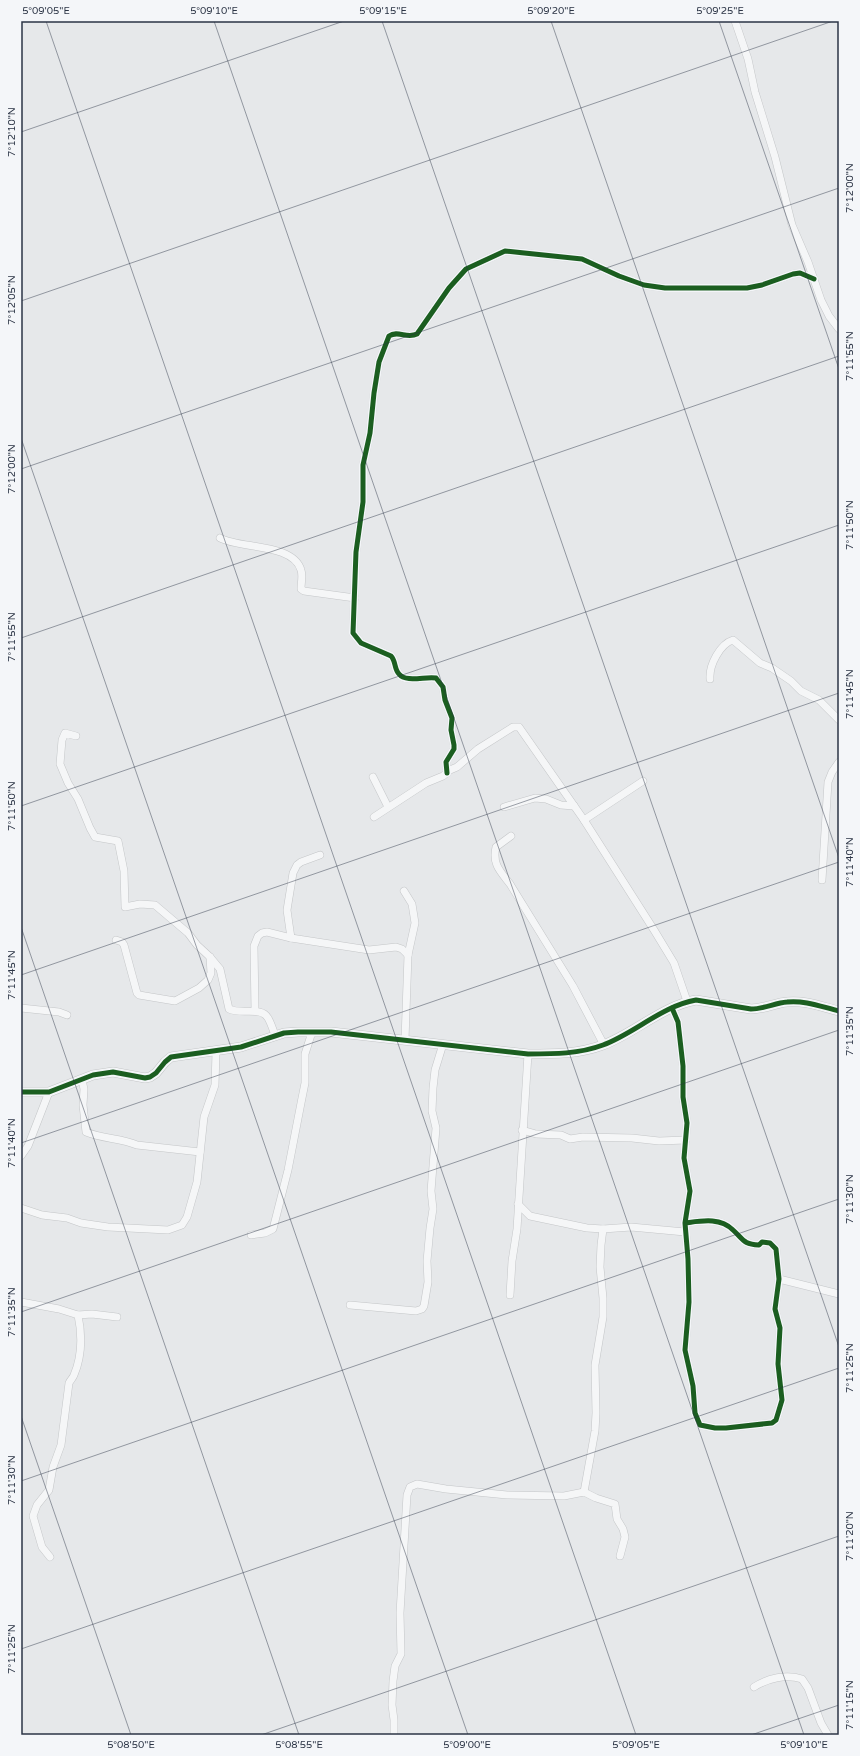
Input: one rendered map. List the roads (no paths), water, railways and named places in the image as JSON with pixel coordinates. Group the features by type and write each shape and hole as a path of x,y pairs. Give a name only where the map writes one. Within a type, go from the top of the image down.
{"street":[{"path":"735,21 748,59 755,92 775,157 792,225 821,300 829,316 839,329"},
{"path":"447,773 446,762 454,749 454,745 451,730 452,718 445,700 442,683 436,678 404,677 397,672 394,659 391,656 357,640 353,633 352,627 356,552 363,502 363,465 370,433 374,393 382,354 391,334 408,337 417,334 449,288 466,269 504,251 582,259 618,276 644,285 665,288 747,288 800,273 814,279"},
{"path":"220,538 242,546 254,545 272,549 289,556 296,561 300,568 302,577 301,589 304,592 354,598"},
{"path":"710,679 710,670 722,648 726,643 733,640 760,663 772,668 791,681 801,691 818,700 839,720"},
{"path":"374,818 388,807 426,783 440,778 457,767 478,749 495,738 513,727 519,727 584,820 674,964 687,1001"},
{"path":"76,736 65,733 62,740 60,764 95,836 118,841 124,871 125,907 140,904 155,905 188,933 197,945 220,969 229,1009 242,1012 255,1011 267,1016 275,1035"},
{"path":"822,880 828,782 832,772 839,762"},
{"path":"373,777 388,807"},
{"path":"584,820 643,781"},
{"path":"504,807 539,798 561,805 574,806"},
{"path":"511,836 496,847 494,859 569,979 604,1045"},
{"path":"291,938 287,910 293,873 300,862 320,855"},
{"path":"404,891 412,904 415,923 408,955 405,1040"},
{"path":"255,1011 255,940 258,936 267,932 291,938 369,950 396,947 402,949 408,955"},
{"path":"116,940 122,942 124,945 137,993 143,996 176,1001 192,993 208,980 211,973 210,957"},
{"path":"21,1092 49,1092 93,1075 113,1072 144,1078 156,1073 171,1057 216,1052 241,1047 275,1035 291,1032 331,1032 528,1054 558,1054 584,1051 604,1045 687,1001 703,1000 751,1009 759,1009 789,1002 805,1002 839,1012"},
{"path":"21,1008 59,1012 67,1015"},
{"path":"672,1008 678,1022 679,1029 683,1066 683,1097 687,1123 684,1158 690,1190 685,1223 685,1232 688,1242 689,1302 684,1350 693,1386 695,1414 700,1425 715,1428 768,1425 776,1420 782,1400 778,1358 780,1328 775,1309 780,1280 776,1249 770,1243 762,1242 759,1245 744,1242 727,1225 709,1220 685,1223"},
{"path":"251,1235 265,1233 273,1229 276,1220 288,1170 305,1083 306,1054 312,1032"},
{"path":"350,1305 416,1311 422,1309 424,1306 428,1282 428,1253 433,1209 431,1191 436,1128 432,1111 433,1088 435,1070 443,1044"},
{"path":"21,1208 42,1215 67,1218 81,1223 102,1226 147,1230 174,1229 182,1225 187,1218 197,1182 204,1116 215,1085 216,1052"},
{"path":"510,1295 512,1261 517,1229 522,1130 528,1054"},
{"path":"82,1080 84,1089 83,1105 86,1132 97,1136 129,1141 137,1145 200,1152"},
{"path":"21,1156 28,1146 49,1092"},
{"path":"522,1130 536,1134 556,1135 570,1139 582,1137 635,1138 659,1141 686,1140"},
{"path":"518,1204 527,1214 534,1217 587,1228 603,1229 632,1227 685,1232"},
{"path":"584,1492 595,1431 595,1365 603,1317 600,1266 603,1229"},
{"path":"780,1280 839,1294"},
{"path":"21,1302 78,1315 92,1314 117,1317"},
{"path":"50,1557 40,1543 33,1516 37,1504 49,1490 53,1467 61,1445 69,1383 74,1375 80,1350 81,1330 78,1315"},
{"path":"394,1735 392,1705 393,1682 395,1666 401,1654 400,1613 407,1495 410,1487 421,1484 446,1489 500,1494 564,1496 584,1492 596,1498 615,1504 617,1519 623,1529 625,1537 620,1556"},
{"path":"754,1687 766,1680 780,1677 802,1679 808,1688 821,1723 828,1735"}]}
